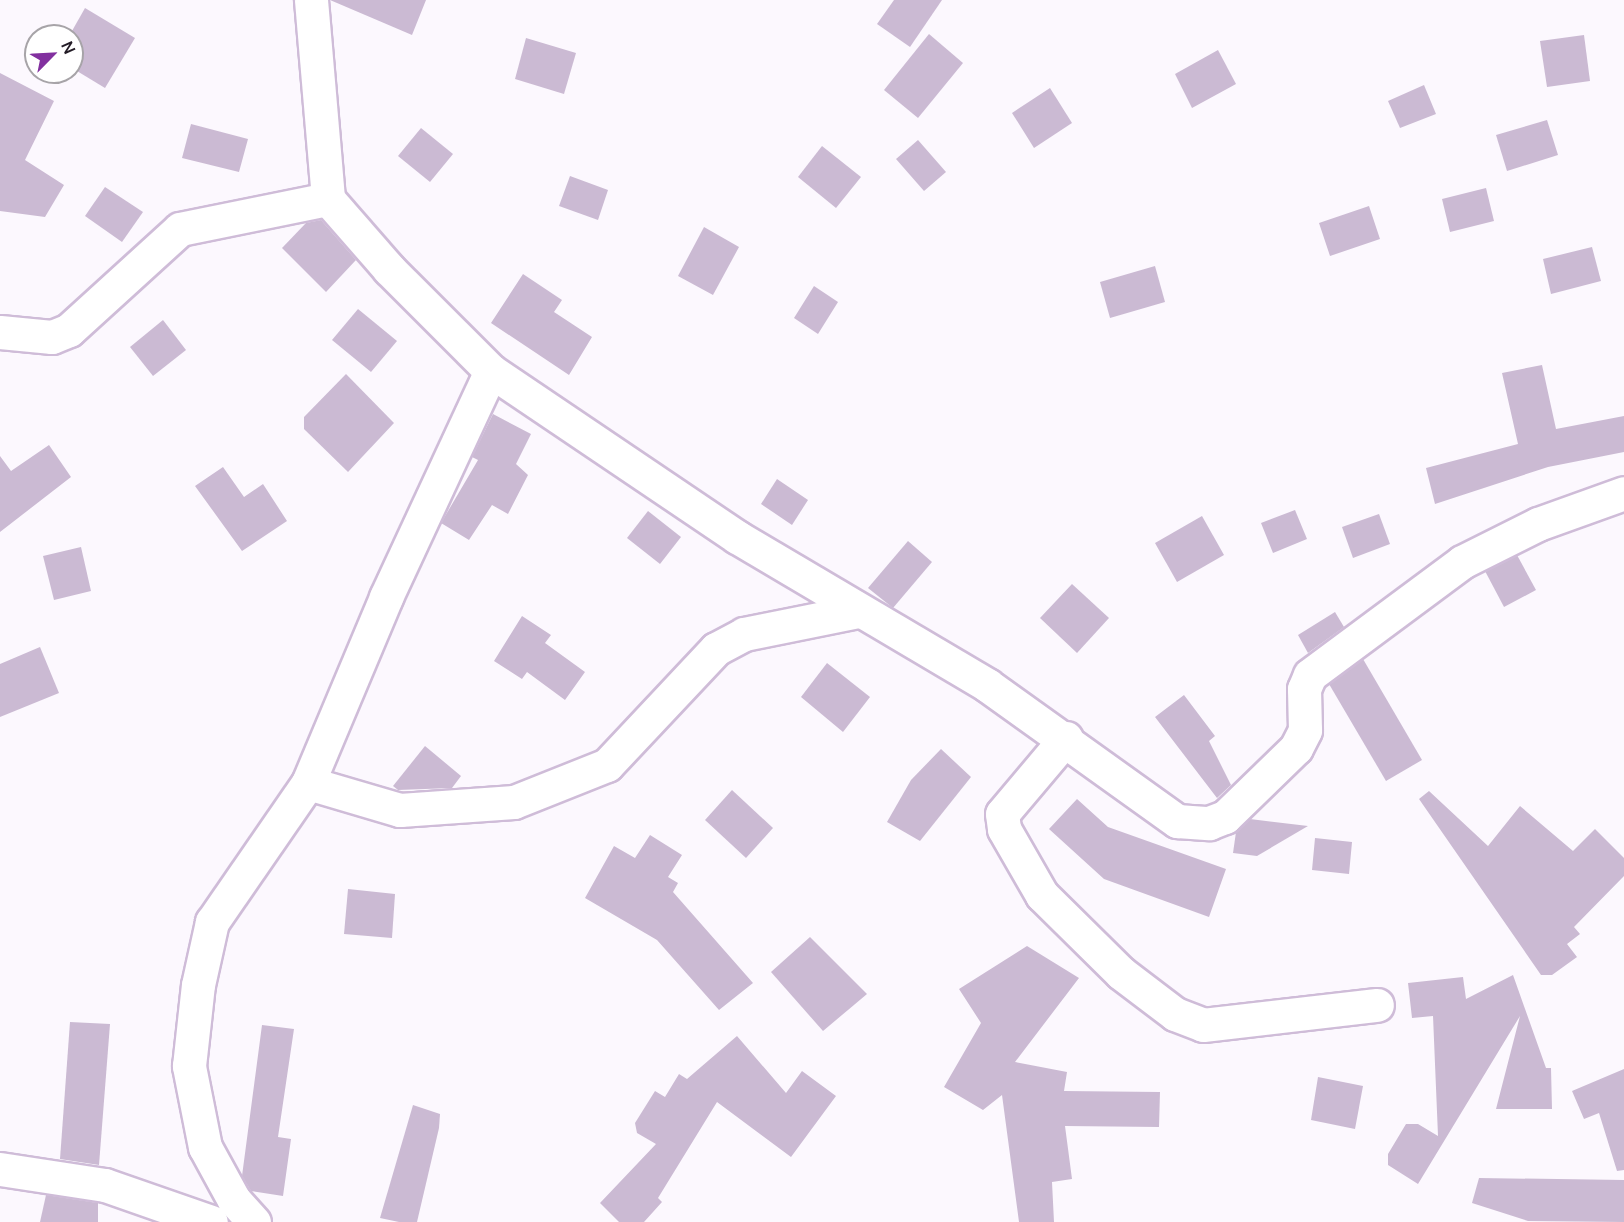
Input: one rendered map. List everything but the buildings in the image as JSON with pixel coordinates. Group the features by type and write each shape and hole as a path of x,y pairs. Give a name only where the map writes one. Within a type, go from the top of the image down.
{"street":[{"path":"311,0 328,199 388,269 491,371 737,537 858,611 987,685 1066,738 1160,811 1177,821 1209,824 1225,817 1296,748 1305,730 1304,688 1310,675 1482,549 1624,493"},
{"path":"0,332 52,337 69,330 180,229 328,199"},
{"path":"254,1222 234,1200 205,1147 189,1065 198,985 212,922 308,783 386,597 491,371"},
{"path":"308,783 400,810 514,802 607,765 716,649 744,634 858,611"},
{"path":"1066,738 1002,814 1004,829 1042,895 1120,973 1175,1014 1203,1025 1377,1005"},
{"path":"0,1169 105,1185 211,1222"}]}
